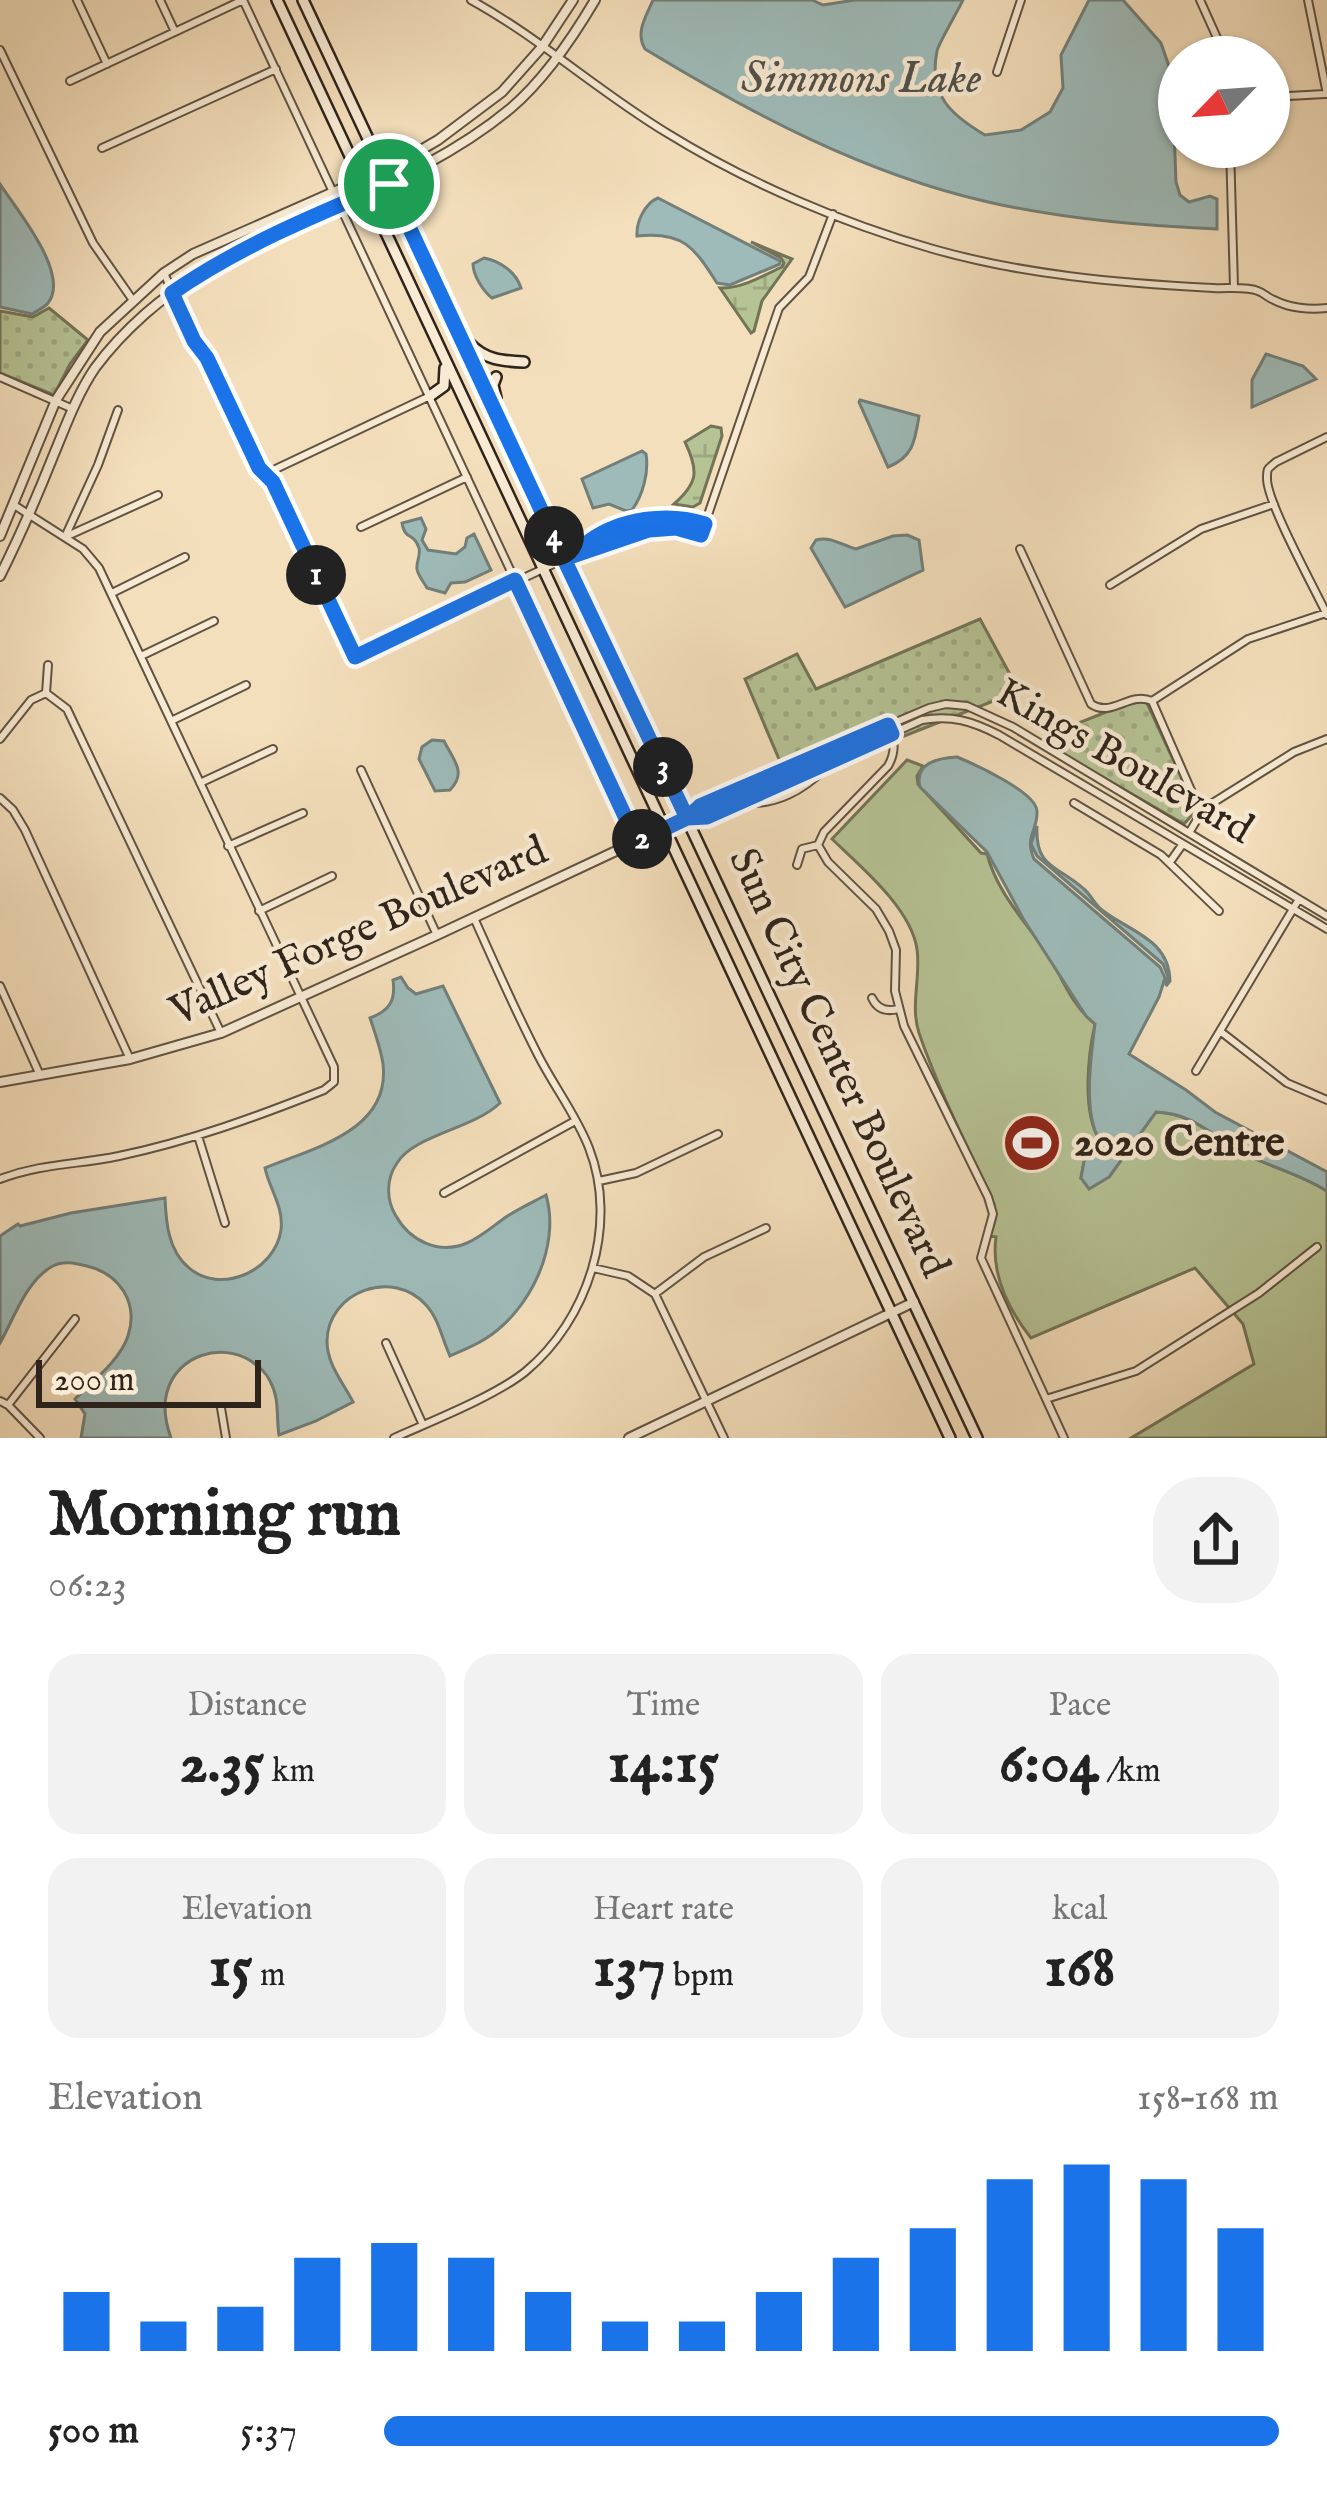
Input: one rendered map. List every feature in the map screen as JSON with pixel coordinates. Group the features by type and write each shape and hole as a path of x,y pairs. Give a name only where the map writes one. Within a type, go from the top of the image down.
{"main road":[{"name":"Sun City Center Boulevard","path":"277,0 950,1438"},
{"name":"Sun City Center Boulevard","path":"303,0 977,1438"},
{"path":"456,326 486,357 524,362"},
{"path":"430,397 446,381 444,360"},
{"path":"496,377 495,395 524,470"},
{"path":"440,389 482,382"},
{"path":"430,397 448,394 464,402"}],"street":[{"path":"77,0 107,64"},
{"path":"160,0 175,32"},
{"path":"70,81 242,0 332,190"},
{"path":"471,0 514,24 669,134 832,214 934,249 1027,269 1092,280 1256,290 1276,302 1327,308"},
{"path":"0,536 56,400 98,333 132,299 193,254 422,150 502,92 574,0"},
{"path":"0,577 95,369 145,314 203,271 454,150 514,105 556,58 595,0"},
{"path":"997,72 1022,0"},
{"path":"1200,0 1216,36"},
{"path":"1290,97 1327,94 1309,0"},
{"path":"0,50 93,243 132,299"},
{"path":"102,148 276,68"},
{"path":"1231,168 1234,289"},
{"path":"339,204 637,842"},
{"path":"164,273 259,468 273,482 355,657 515,580 622,537 676,528 701,535 773,322 779,308 809,277 832,214"},
{"path":"98,333 113,347"},
{"path":"0,377 73,409"},
{"path":"265,474 430,397"},
{"path":"65,537 118,410"},
{"path":"1152,701 1248,640 1327,614 1268,490 1269,468 1276,461 1327,437"},
{"path":"361,527 467,477"},
{"path":"65,537 158,495"},
{"path":"1110,585 1188,535 1274,504"},
{"path":"0,1180 41,1166 115,1156 240,1124 334,1082 334,1067 99,568 83,549 14,505"},
{"path":"577,554 590,541 640,520 677,517 705,524"},
{"path":"1020,548 1091,704 1105,710 1135,698 1152,701 1201,814"},
{"path":"112,593 185,557"},
{"path":"141,656 214,621"},
{"path":"46,693 48,665"},
{"path":"171,721 246,685"},
{"path":"0,740 31,700 46,693"},
{"path":"46,693 68,709 220,1033"},
{"name":"Kings Boulevard","path":"665,828 700,806 928,707 967,706 1013,728 1327,916"},
{"name":"Kings Boulevard","path":"687,818 707,817 922,720 958,718 978,724 1327,928"},
{"path":"818,845 824,832 888,766 893,757 888,725"},
{"path":"1170,862 1211,804 1294,752 1327,739"},
{"path":"200,783 273,749"},
{"path":"362,770 437,935"},
{"path":"0,798 25,830 130,1059"},
{"path":"1074,803 1170,862 1219,911"},
{"path":"228,846 304,813"},
{"name":"Valley Forge Boulevard","path":"0,1082 130,1059 220,1033 665,828"},
{"path":"797,865 802,849 818,845"},
{"path":"818,845 828,862 876,909 889,931 896,950 898,1009 988,1197 992,1214 981,1258 1064,1438"},
{"path":"260,911 332,876"},
{"path":"1196,1071 1299,899"},
{"path":"394,1438 523,1374 553,1345 576,1313 593,1268 599,1228 598,1181 590,1149 537,1054 474,918"},
{"path":"0,986 39,1073"},
{"path":"872,998 883,1010 898,1009"},
{"path":"1220,1031 1287,1083 1327,1100"},
{"path":"445,1193 575,1121"},
{"path":"598,1181 636,1173 718,1134"},
{"path":"198,1136 225,1222"},
{"path":"655,1294 704,1257 766,1228"},
{"path":"1046,1399 1136,1371 1259,1293 1318,1247"},
{"path":"593,1268 628,1276 655,1294 724,1438"},
{"path":"629,1438 914,1302"},
{"path":"40,1438 4,1403 75,1319"},
{"path":"386,1343 423,1425"},
{"path":"221,1408 226,1438"}],"green space":[{"path":"751,242 792,259 762,301 751,333 720,288 751,281 784,263"},
{"path":"49,308 88,340 54,395 0,373 0,311 33,317"},
{"path":"711,426 721,428 722,436 700,503 693,507 674,504 694,476 685,442"},
{"path":"980,619 1019,691 790,785 745,679 797,654 816,689"},
{"path":"1136,700 1147,703 1194,805 1184,824 1045,744 1051,734"},
{"path":"907,760 923,766 918,784 987,854 1007,897 1076,1003 1095,1024 1088,1098 1099,1139 1095,1150 1085,1156 1081,1178 1109,1177 1155,1112 1193,1122 1248,1156 1327,1191 1327,1438 1131,1438 1254,1364 1243,1324 1195,1268 1031,1338 1015,1315 999,1278 996,1237 990,1236 994,1204 919,1033 913,934 883,889 832,839"}],"water":[{"name":"Simmons Lake","path":"653,0 812,0 823,5 855,0 963,0 938,47 936,80 952,111 985,135 1021,130 1050,112 1063,88 1061,55 1089,0 1123,0 1158,40 1158,168 1175,168 1180,195 1189,202 1210,196 1217,199 1217,229 1102,221 1016,208 898,175 768,119 645,49 641,31"},
{"path":"0,184 39,242 52,276 48,303 32,314 0,307"},
{"path":"658,198 780,264 730,285 717,283 686,244 666,236 637,236 642,214"},
{"path":"484,258 507,268 521,288 492,298 473,268"},
{"path":"1266,354 1303,366 1316,379 1252,407 1252,380"},
{"path":"859,402 919,416 911,447 888,467"},
{"path":"642,451 646,476 632,510 609,504 593,508 582,479"},
{"path":"421,518 426,529 422,540 428,550 456,554 474,534 491,570 451,583 445,593 427,588 417,569 419,548 402,523"},
{"path":"907,535 919,540 923,570 845,607 811,548 821,539 856,549"},
{"path":"432,740 444,741 457,766 458,778 450,790 435,791 419,759 422,747"},
{"path":"957,757 1003,780 1034,804 1037,818 1030,845 1034,859 1160,967 1165,978 1159,997 1129,1054 1215,1112 1327,1172 1327,1191 1249,1156 1194,1122 1156,1112 1109,1177 1089,1189 1081,1178 1085,1156 1095,1150 1099,1139 1090,1099 1095,1024 1024,920 987,852 920,787 924,767"},
{"path":"1037,826 1044,859 1163,955 1170,981 1166,986 1163,964 1037,856 1031,844"},
{"path":"401,977 416,994 443,986 500,1103 405,1153 389,1183 393,1210 417,1239 446,1247 472,1241 546,1195 549,1235 528,1295 501,1327 450,1356 434,1316 412,1294 397,1288 364,1290 338,1309 327,1341 333,1366 353,1402 279,1435 275,1394 266,1375 239,1355 214,1353 190,1361 172,1379 165,1403 171,1438 81,1438 85,1414 75,1399 124,1345 131,1312 124,1291 98,1270 74,1263 56,1265 28,1291 0,1343 0,1236 18,1224 165,1198 172,1244 188,1267 215,1279 230,1279 257,1267 277,1245 281,1230 265,1168 345,1134 375,1106 383,1064 370,1018 390,1004 393,980"}],"place":[{"name":"2020 Centre","path":"1032,1143"}],"route":[{"path":"389,184 203,271 172,293 259,468 273,482 355,657 515,580 637,842 687,818 707,817 892,734 888,725 700,806 687,818 564,559 590,541 640,520 677,517 705,524 701,535 676,528 649,530 564,559 389,184"}]}
